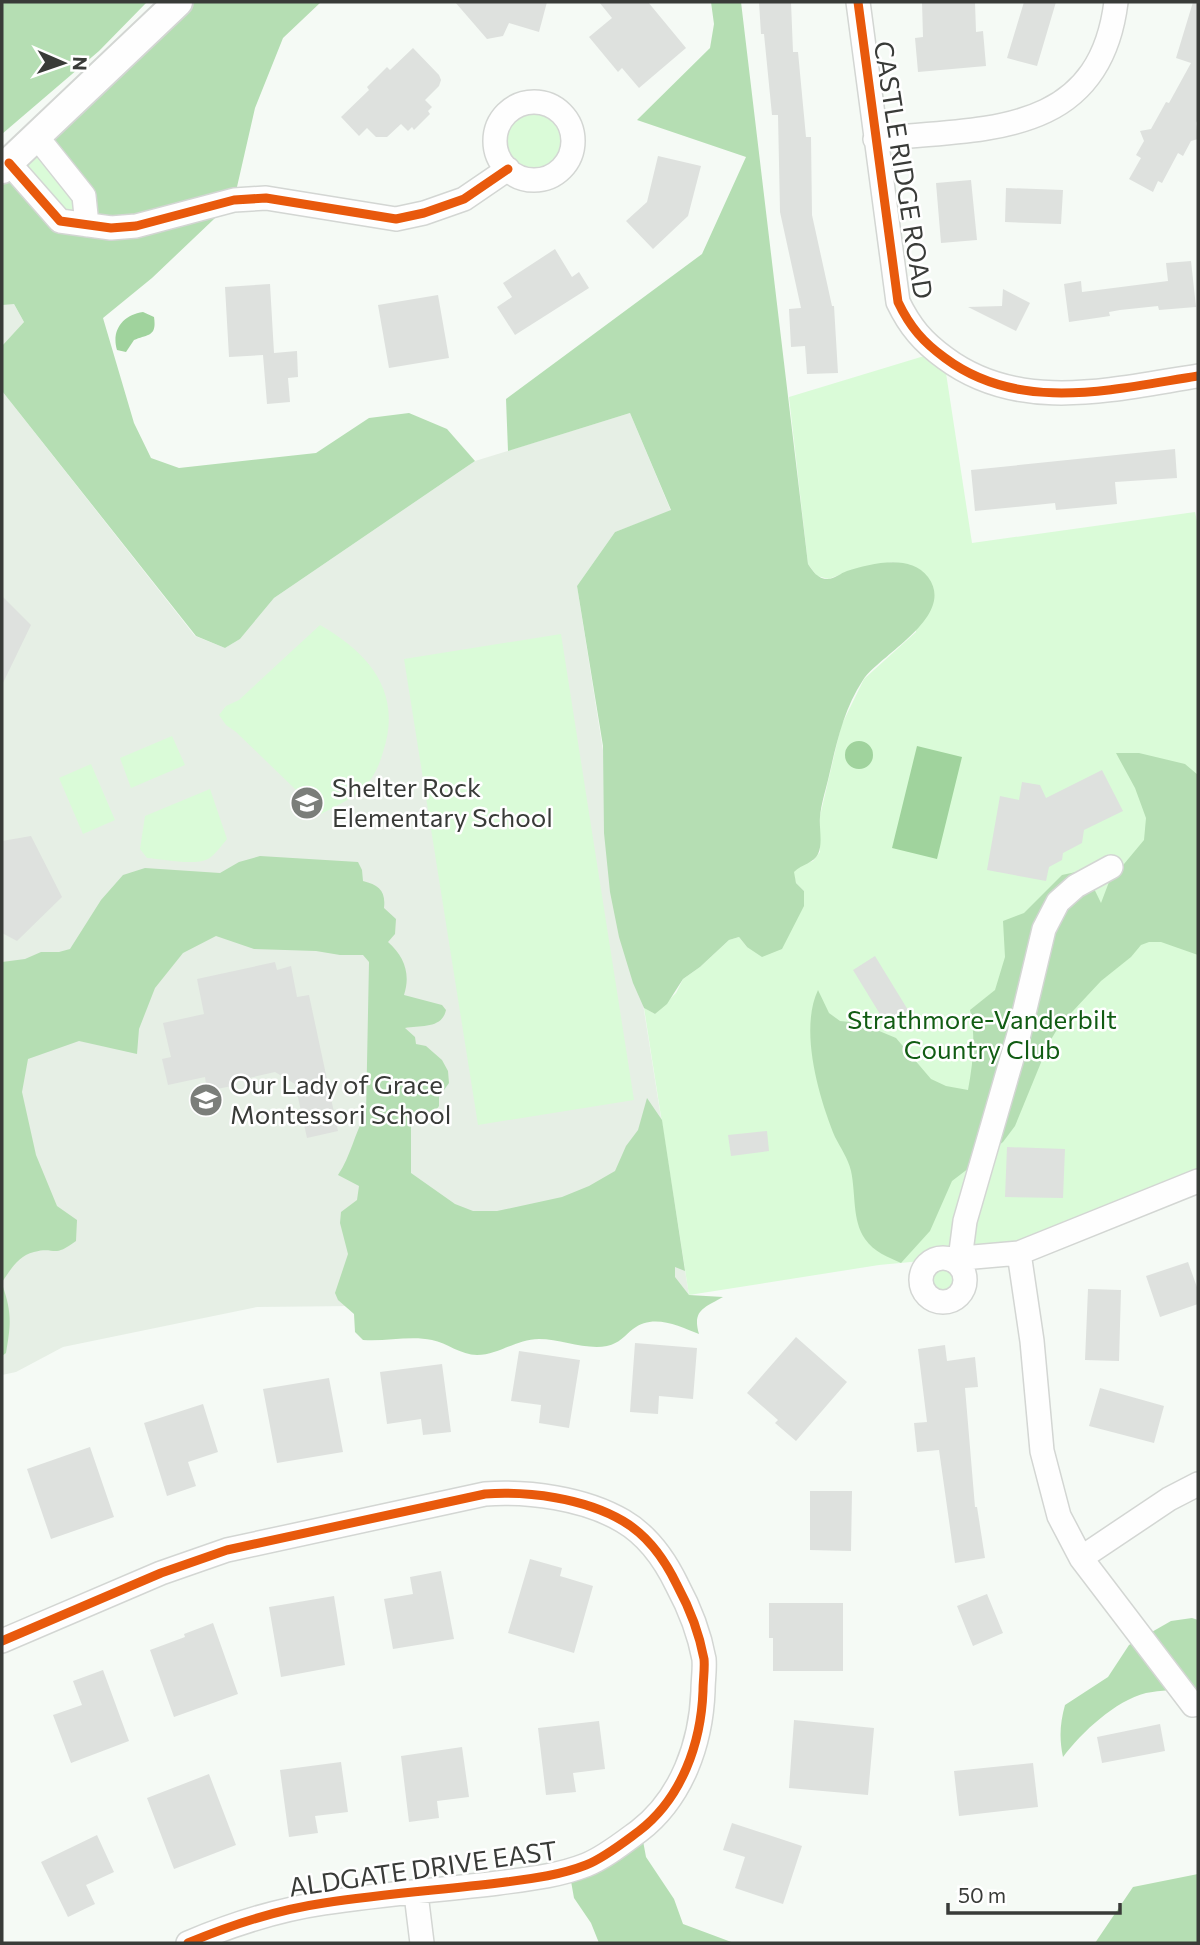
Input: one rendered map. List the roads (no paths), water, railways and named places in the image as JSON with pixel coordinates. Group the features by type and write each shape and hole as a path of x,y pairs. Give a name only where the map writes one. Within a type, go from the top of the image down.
{"main road":[{"path":"5,166 178,2"}],"street":[{"name":"CASTLE RIDGE ROAD","path":"858,2 898,302 909,325 925,343 963,372 1009,389 1051,394 1198,376"},
{"path":"875,139 996,127 1030,119 1067,100 1087,81 1107,47 1116,2"},
{"path":"37,137 84,196 88,225"},
{"path":"5,166 61,221 111,228 136,226 234,200 266,198 396,219 424,213 464,199 508,169"},
{"path":"1111,867 1076,886 1058,902 1044,929 1019,1034 955,1259 1019,1253 1198,1181"},
{"path":"1019,1253 1032,1341 1042,1451 1059,1516 1081,1558 1193,1705"},
{"path":"1081,1558 1169,1499 1198,1484"},
{"name":"ALDGATE DRIVE EAST","path":"2,1641 161,1573 227,1550 485,1494 518,1492 555,1498 600,1511 624,1521 667,1564 694,1617 704,1661 702,1712 690,1762 680,1782 667,1802 641,1830 588,1864 551,1876 326,1903 269,1913 188,1943"},
{"path":"416,1894 422,1943"}],"place":[{"name":"Shelter Rock Elementary School","path":"307,803"},
{"name":"Our Lady of Grace Montessori School","path":"206,1100"}],"park label":[{"name":"Strathmore-Vanderbilt Country Club","path":"982,1035"}]}
